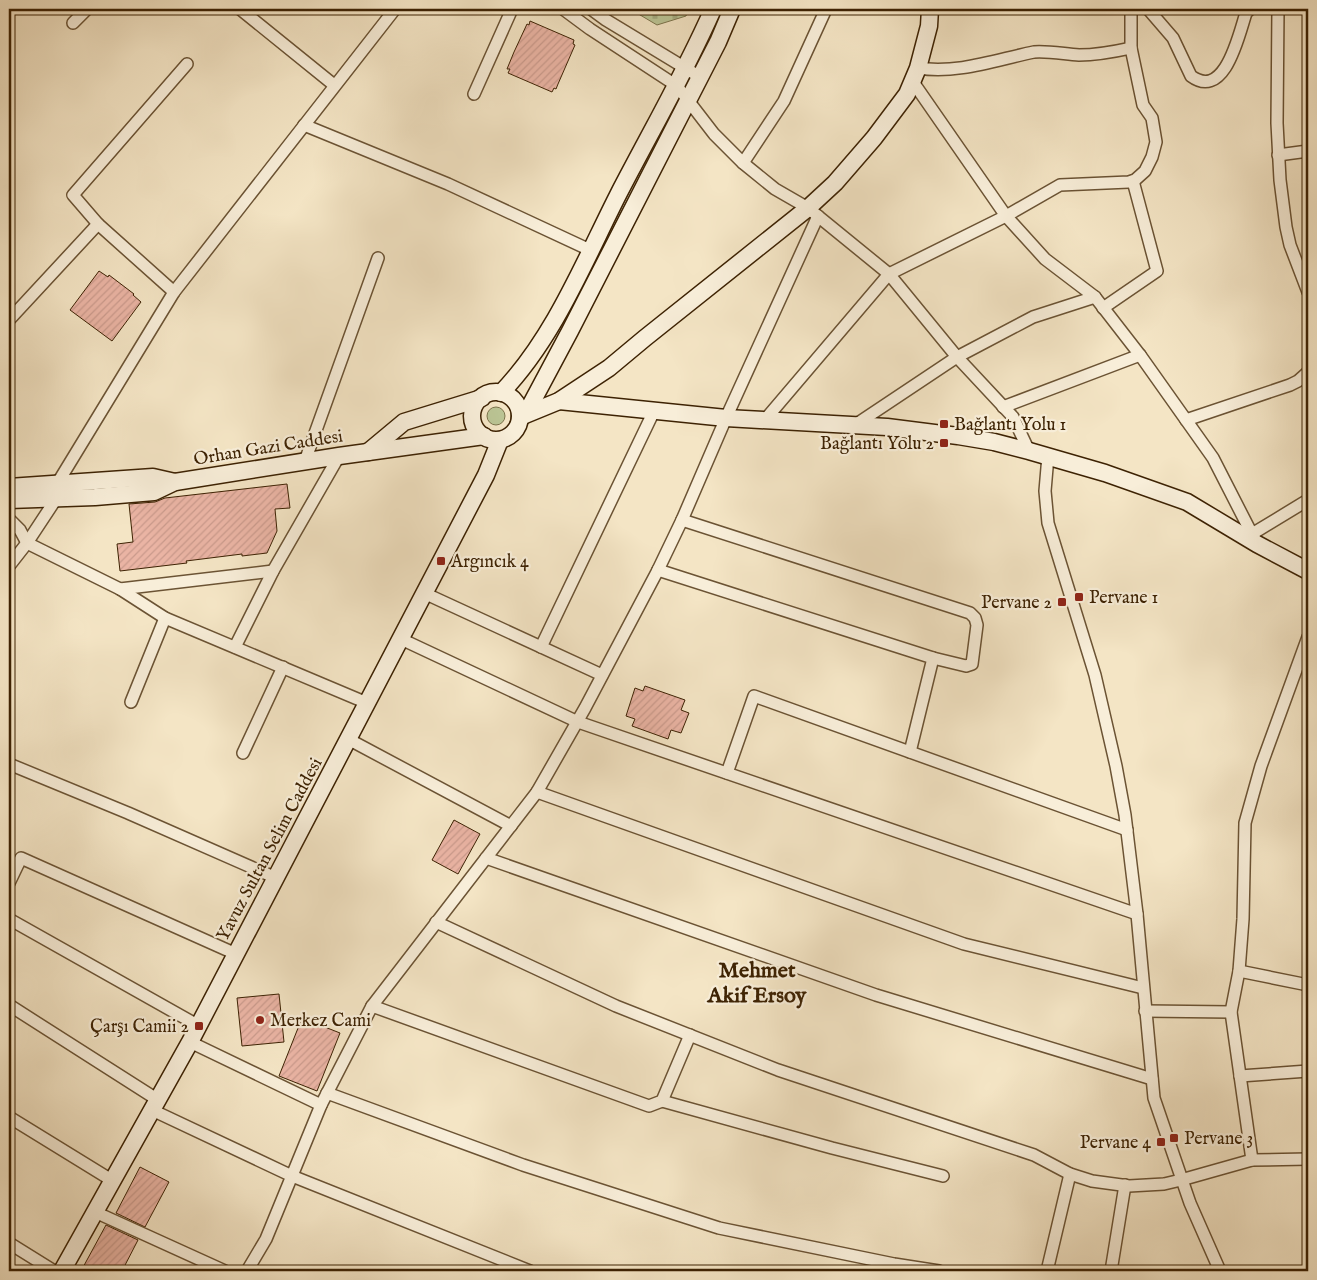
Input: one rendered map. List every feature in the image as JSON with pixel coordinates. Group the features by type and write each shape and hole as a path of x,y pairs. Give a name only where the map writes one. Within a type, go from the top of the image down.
{"street":[{"path":"73,22 87,9"},
{"path":"240,9 334,86"},
{"path":"9,566 27,543 174,292 396,9"},
{"path":"474,94 512,9"},
{"path":"563,9 677,86 714,134 743,163 775,189 813,212 889,274 956,357 1013,417 1029,451"},
{"path":"591,9 700,77"},
{"path":"501,393 526,365 540,345 677,86 712,9"},
{"path":"520,415 530,406 539,389 718,42 732,9"},
{"path":"743,163 784,101 826,9"},
{"path":"248,1271 266,1239 321,1105 372,1006 537,792 578,722 658,570 682,520 813,212 891,116 915,75 929,26 930,9"},
{"path":"764,421 889,274 1006,216 1060,185 1129,182 1140,176 1149,164 1156,142 1156,134 1152,118 1143,105 1131,48 1131,9"},
{"path":"1148,9 1173,38 1187,72 1195,79 1205,81 1214,79 1226,66 1246,13 1250,9"},
{"path":"1278,9 1278,155 1286,227 1303,265 1308,292"},
{"path":"915,75 951,70 1034,52 1090,55 1131,48"},
{"path":"174,292 98,224 73,195 186,64"},
{"path":"915,75 1006,216 1045,258 1095,297 1140,355 1212,458 1254,539"},
{"path":"304,125 448,184 590,250"},
{"path":"1278,155 1308,151"},
{"path":"1103,308 1157,272 1133,181"},
{"path":"520,415 559,402 609,368 652,332 813,212"},
{"path":"9,320 98,224"},
{"path":"305,461 378,258"},
{"path":"855,425 956,357 1033,317 1095,297"},
{"path":"1003,407 1140,355"},
{"path":"1186,420 1290,385 1308,372"},
{"path":"501,393 515,401 520,415 518,425 508,437 492,438 476,427 472,416 474,407 482,398 489,394 501,393"},
{"name":"Orhan Gazi Caddesi","path":"368,452 404,422 482,398"},
{"path":"559,402 764,421 914,430 958,436 1029,451 1113,476 1187,502 1308,571"},
{"path":"541,647 654,412"},
{"name":"Orhan Gazi Caddesi","path":"9,487 56,491 154,492 175,482 305,461 492,438"},
{"name":"Yavuz Sultan Selim Caddesi","path":"62,1271 199,1026 486,475 492,438"},
{"path":"235,647 273,571 339,456"},
{"path":"1048,456 1044,490 1048,523 1095,675 1116,766 1127,830 1137,914 1154,1098 1182,1180 1220,1271"},
{"name":"Orhan Gazi Caddesi","path":"9,500 56,491"},
{"path":"1254,539 1308,500"},
{"path":"9,519 20,530 27,543 120,589 165,618 367,703"},
{"path":"658,570 933,658 966,666 972,664 977,625 973,615 970,613 682,520"},
{"path":"120,589 273,571"},
{"path":"424,593 602,675"},
{"path":"131,702 165,618"},
{"path":"1252,1160 1231,1012 1239,971 1243,919 1245,823 1261,766 1308,637"},
{"path":"401,639 578,722 1137,914"},
{"path":"910,752 933,658"},
{"path":"243,753 283,667"},
{"path":"727,773 754,696 1127,830"},
{"path":"348,739 511,826"},
{"path":"9,764 128,813 276,878"},
{"path":"537,792 964,944 1143,988"},
{"path":"9,880 21,858 236,954"},
{"path":"486,858 876,995 1152,1079"},
{"path":"9,919 199,1026"},
{"path":"436,922 616,1006 778,1070 1034,1155 1070,1174 1092,1181 1125,1186 1146,1186 1182,1180 1252,1160 1308,1159"},
{"path":"1239,971 1308,986"},
{"path":"9,1005 155,1105 292,1176 530,1271"},
{"path":"372,1006 649,1106 662,1100 832,1148 943,1176"},
{"path":"1145,1011 1231,1012"},
{"path":"662,1100 690,1035"},
{"path":"190,1042 321,1105"},
{"path":"1240,1076 1308,1071"},
{"path":"327,1093 523,1165 719,1228 894,1264 939,1271"},
{"path":"9,1117 113,1181"},
{"path":"1047,1271 1070,1174"},
{"path":"1111,1271 1125,1186"},
{"path":"95,1212 225,1271"},
{"path":"9,1243 54,1271"}],"green space":[{"path":"630,9 689,9 686,16 657,25"},
{"path":"492,407 500,407 505,412 503,423 492,425 487,420 487,412"}],"building":[{"path":"530,21 574,40 573,44 575,45 556,89 554,88 552,92 508,73 510,69 507,69 514,52"},
{"path":"99,271 108,277 109,275 134,294 141,302 112,341 70,310"},
{"path":"287,484 290,508 275,509 277,531 267,553 242,556 242,554 120,571 117,544 133,542 129,504"},
{"path":"645,686 685,700 681,710 689,713 681,733 671,730 668,739 632,726 635,719 626,716 635,688 643,691"},
{"path":"454,820 480,834 458,874 432,860"},
{"name":"Merkez Cami","path":"279,994 284,1042 242,1046 237,998"},
{"path":"302,1018 340,1033 317,1091 279,1076"},
{"path":"140,1167 169,1182 145,1227 116,1213"},
{"path":"106,1225 138,1240 122,1271 81,1271"}],"place":[{"name":"Bağlantı Yolu 1","path":"944,424"},
{"name":"Bağlantı Yolu 2","path":"944,443"},
{"name":"Argıncık 4","path":"441,561"},
{"name":"Pervane 1","path":"1079,597"},
{"name":"Pervane 2","path":"1062,602"},
{"name":"Merkez Cami","path":"260,1020"},
{"name":"Çarşı Camii 2","path":"199,1026"},
{"name":"Pervane 3","path":"1174,1138"},
{"name":"Pervane 4","path":"1161,1142"}],"district":[{"name":"Mehmet Akif Ersoy","path":"757,982"}]}
